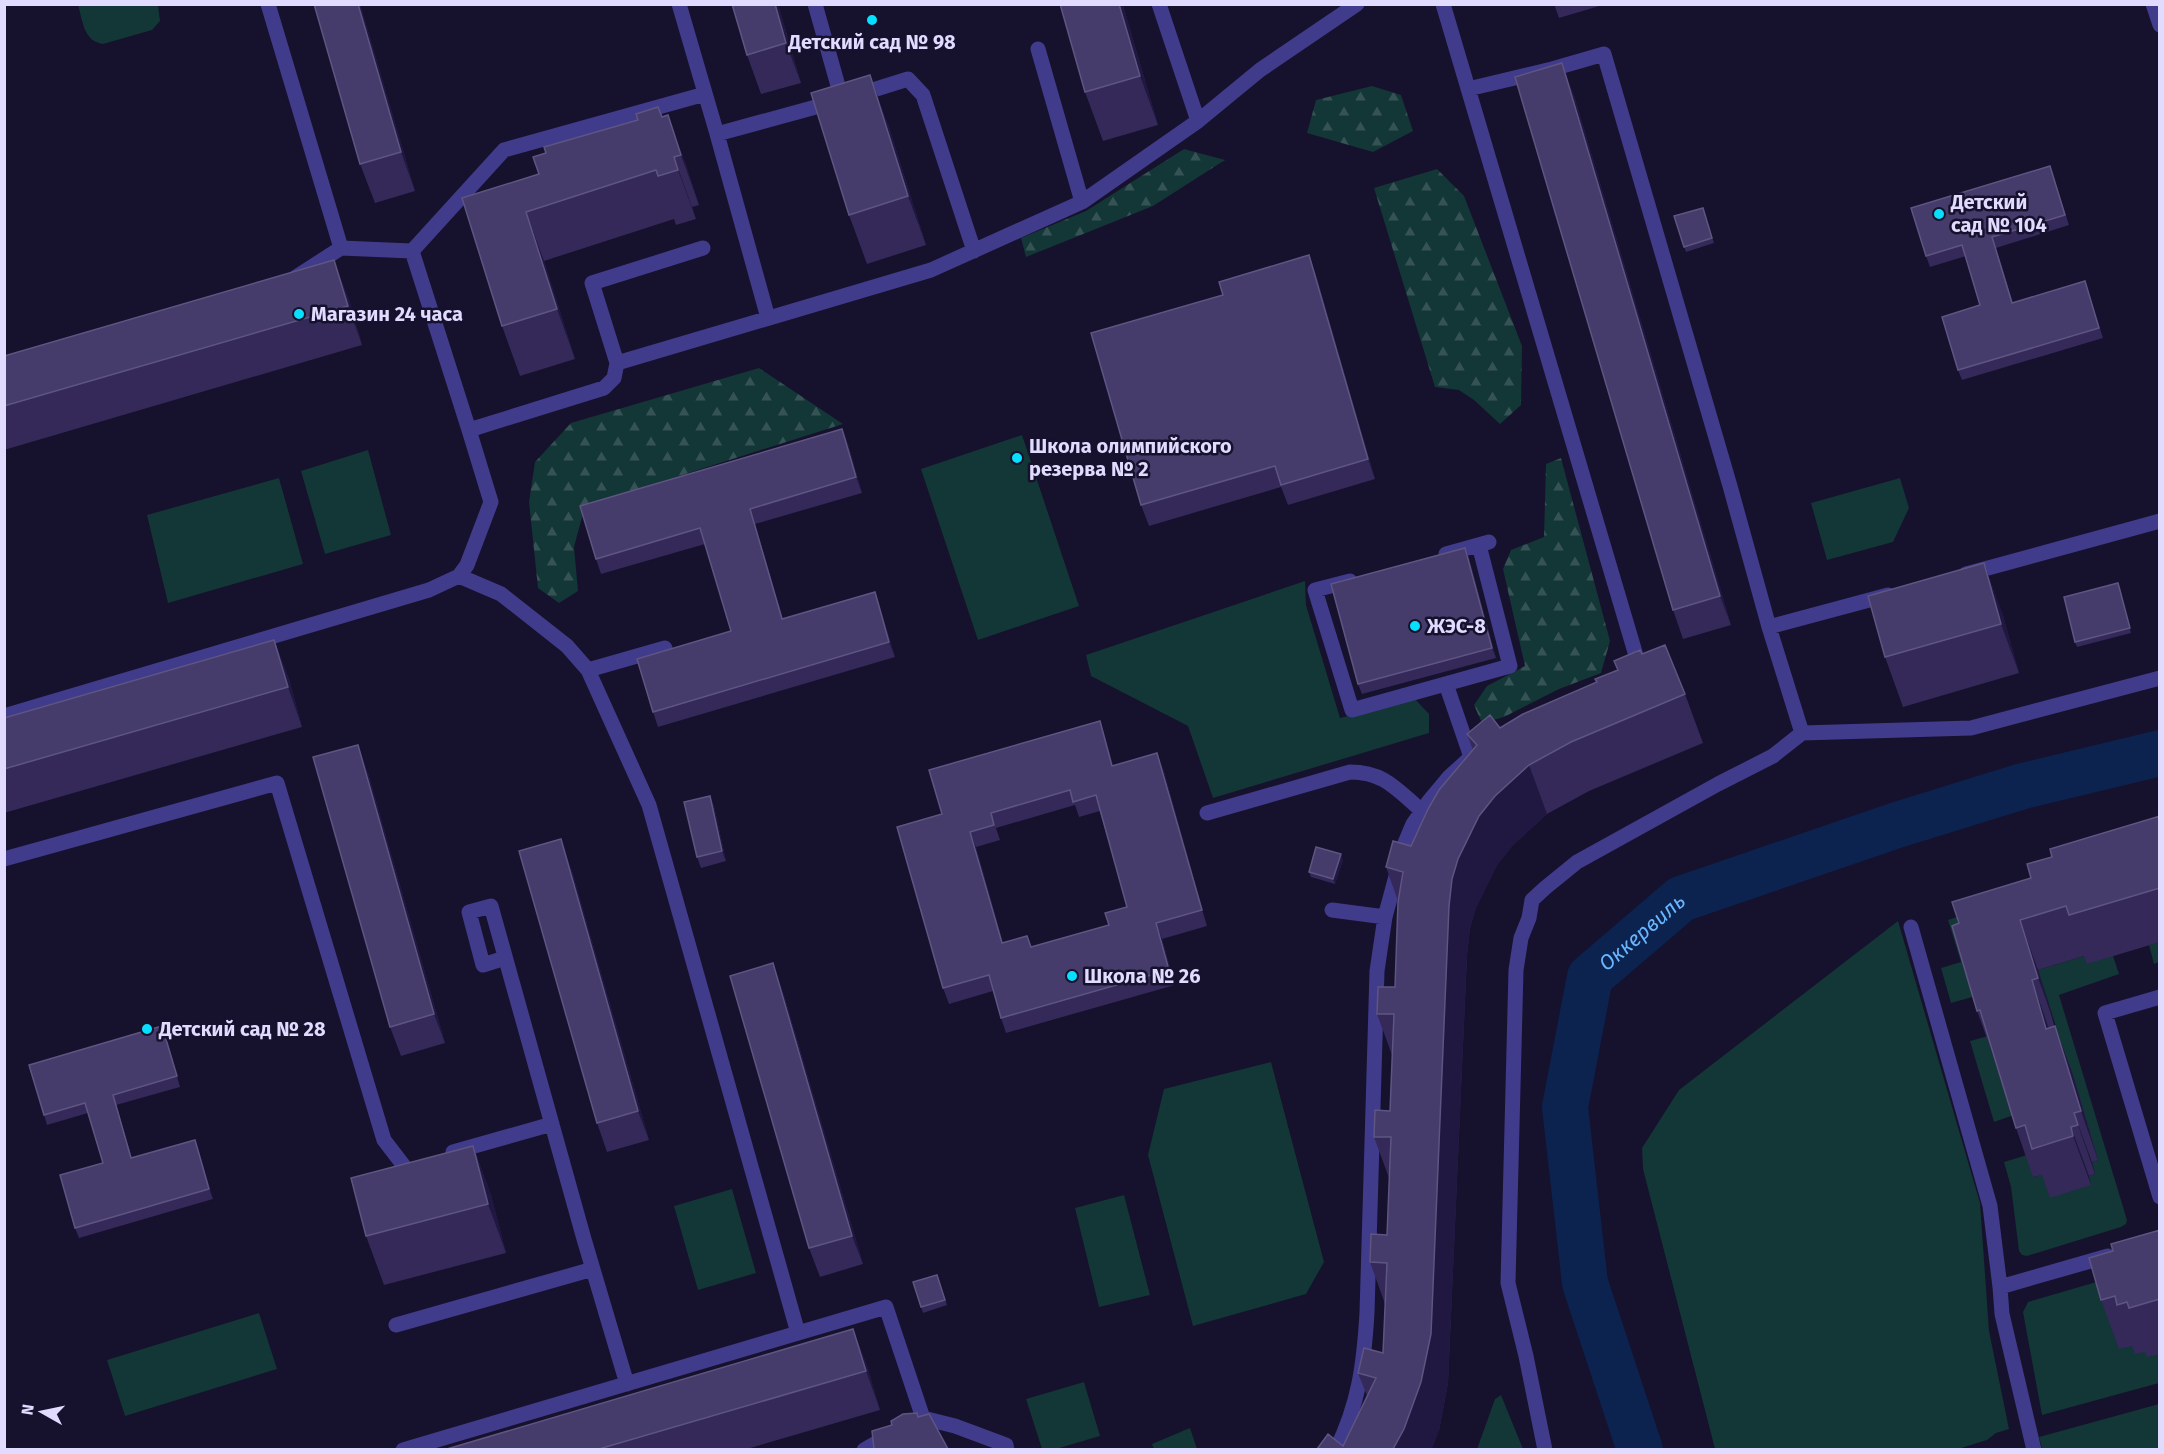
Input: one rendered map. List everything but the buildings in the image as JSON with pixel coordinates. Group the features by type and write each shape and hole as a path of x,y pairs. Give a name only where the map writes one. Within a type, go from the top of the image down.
{"lane":[{"path":"268,4 341,248"},
{"path":"679,4 768,318"},
{"path":"815,4 842,100"},
{"path":"1159,4 1198,121"},
{"path":"617,363 932,270 1082,202 1198,121 1260,70 1357,4"},
{"path":"1443,4 1640,669 1618,679"},
{"path":"2153,4 2160,26"},
{"path":"1038,49 1082,202"},
{"path":"1468,89 1604,54 1802,733"},
{"path":"717,134 909,79 923,95 974,251"},
{"path":"286,282 341,248 412,250 504,150 705,94"},
{"path":"469,430 604,388 614,378 617,363 592,283 703,248"},
{"path":"4,716 429,590 459,576 467,565 491,502 412,250"},
{"path":"1957,577 2160,521"},
{"path":"1370,575 1315,590 1352,710 1510,666 1484,544 1435,557"},
{"path":"459,576 501,594 567,646 588,670 649,805 798,1333"},
{"path":"1770,627 1901,592"},
{"path":"588,670 665,648"},
{"path":"1545,1449 1508,1283 1516,970 1521,938 1532,900 1577,862 1773,756 1802,733 1971,728 2160,678"},
{"path":"1336,1449 1354,1409 1364,1364 1368,1313 1377,971 1385,917 1405,843 1413,824 1449,777 1476,754 1446,684"},
{"path":"1207,813 1350,772 1368,772 1384,779 1422,811"},
{"path":"4,858 277,783 384,1140 410,1164 394,1179"},
{"path":"1332,910 1385,917"},
{"path":"1911,927 1990,1206 2002,1314 2034,1449"},
{"path":"505,958 627,1384"},
{"path":"2160,997 2105,1013 2160,1197"},
{"path":"438,1156 552,1124"},
{"path":"2000,1287 2126,1251"},
{"path":"396,1325 593,1269"},
{"path":"403,1449 886,1307 913,1423"},
{"path":"864,1449 913,1423 955,1426 1006,1445 1007,1449"}],"green space":[{"path":"78,5 158,5 160,21 152,30 103,44 91,39 88,35"},
{"path":"1372,86 1401,95 1413,131 1373,152 1307,133 1316,100"},
{"path":"1184,149 1225,160 1153,206 1026,257 1021,238 1086,211"},
{"path":"1437,169 1464,196 1522,346 1521,405 1500,424 1474,400 1459,390 1435,387 1374,188"},
{"path":"759,368 843,424 585,506 574,547 578,591 559,603 538,588 529,502 535,462 571,423"},
{"path":"1022,435 1079,606 978,640 921,469"},
{"path":"368,450 391,535 325,554 301,471"},
{"path":"1561,458 1610,641 1601,673 1559,689 1504,717 1482,723 1474,705 1487,686 1525,666 1503,569 1511,550 1544,537 1546,464"},
{"path":"279,478 303,564 168,603 147,515"},
{"path":"1900,478 1909,508 1893,542 1827,560 1811,503"},
{"path":"1305,581 1306,605 1340,718 1415,699 1429,714 1429,733 1213,798 1188,726 1091,676 1086,655"},
{"path":"2065,881 1976,996 1951,1003 1941,968 1961,962 1948,920"},
{"path":"1898,921 1980,1203 1989,1331 2009,1429 1996,1433 1987,1440 1958,1449 1715,1449 1643,1169 1642,1148 1679,1090"},
{"path":"2159,942 2159,962 2154,964 2149,945"},
{"path":"2084,956 2113,956 2119,974 2059,995 2127,1220 2126,1224 2121,1227 2027,1256 2022,1255 2019,1251 2011,1187 2004,1162 2027,1155 2034,1177 2043,1174 2089,1176 2095,1174 2092,1162 2098,1160 2049,1030 2056,1027 2038,970"},
{"path":"1988,1036 2014,1115 1994,1122 1970,1041"},
{"path":"1271,1062 1324,1262 1306,1294 1193,1326 1148,1155 1164,1089"},
{"path":"732,1189 756,1273 698,1290 674,1206"},
{"path":"1124,1195 1150,1295 1099,1307 1075,1208"},
{"path":"2141,1269 2133,1345 2145,1352 2159,1354 2159,1383 2042,1415 2023,1312 2028,1302"},
{"path":"259,1313 277,1369 125,1416 107,1360"},
{"path":"1084,1382 1100,1436 1056,1449 1042,1449 1026,1399"},
{"path":"1501,1395 1523,1449 1477,1449 1495,1399"},
{"path":"2159,1404 2159,1449 2042,1449 2039,1437"},
{"path":"1190,1428 1197,1449 1154,1449 1152,1444"}],"waterway":[{"name":"Оккервиль","path":"1640,1450 1585,1283 1565,1107 1590,977 1681,899 1897,825 2023,786 2160,753"}],"place":[{"name":"Детский сад № 98","path":"872,20"},
{"name":"Детский сад № 104","path":"1939,214"},
{"name":"Магазин 24 часа","path":"299,314"},
{"name":"Школа олимпийского резерва № 2","path":"1017,458"},
{"name":"ЖЭС-8","path":"1415,626"},
{"name":"Школа № 26","path":"1072,976"},
{"name":"Детский сад № 28","path":"147,1029"}]}
